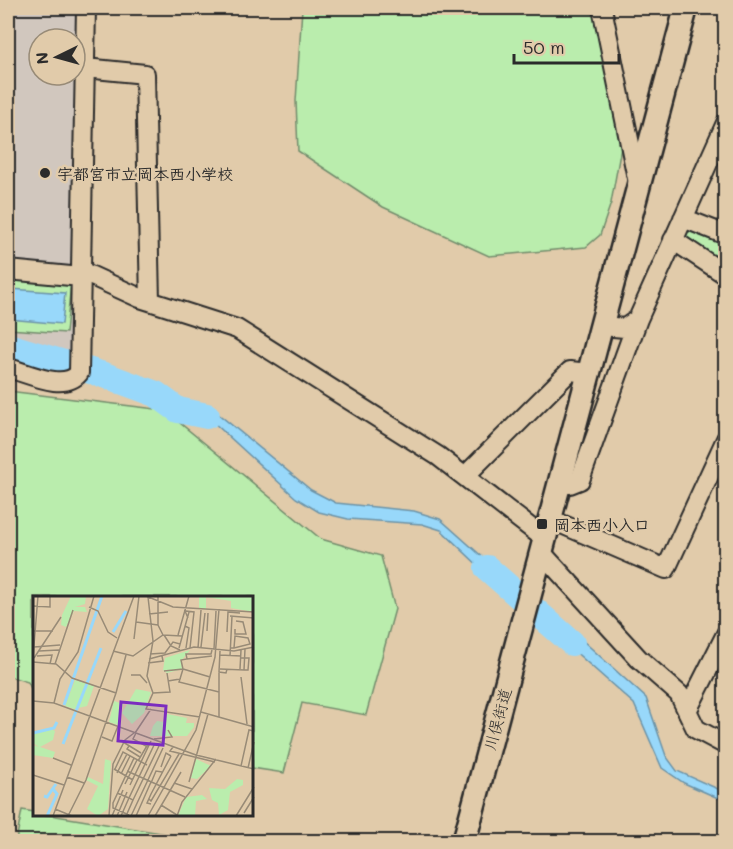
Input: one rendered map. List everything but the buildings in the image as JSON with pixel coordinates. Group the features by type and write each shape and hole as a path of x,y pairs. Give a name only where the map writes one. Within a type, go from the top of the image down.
{"main road":[{"name":"川俣街道","path":"464,842 686,8"}],"street":[{"path":"86,8 86,27"},
{"path":"602,8 639,185"},
{"path":"87,68 145,74 150,301"},
{"path":"8,368 61,383 74,379 79,368 85,87"},
{"path":"560,483 570,484 580,480 638,319 683,218 720,147 726,123"},
{"path":"683,218 726,235"},
{"path":"673,240 726,275"},
{"path":"8,270 81,274 150,301 237,329 438,456 545,536 639,659 678,694 696,729 726,744"},
{"path":"602,326 625,328 638,319"},
{"path":"465,476 570,371 589,373"},
{"path":"545,536 666,569 726,440"},
{"path":"687,711 726,634"}],"shaded area":[{"name":"宇都宮市立岡本西小学校","path":"8,8 87,8 87,27 27,27 27,87 85,87 79,363 8,343"}],"green space":[{"path":"302,8 599,8 624,131 611,203 600,235 586,247 489,256 383,207 298,151 296,101"},
{"path":"694,228 725,241 725,265 687,244 683,236 687,230"},
{"path":"8,278 71,283 66,333 8,329"},
{"path":"8,391 164,410 321,539 381,556 395,609 366,715 302,703 284,773 254,768 254,596 33,596 33,693 28,682 8,676"},
{"path":"22,810 33,812 33,816 56,816 210,841 16,841"}],"water":[{"path":"11,289 65,293 62,324 9,319"},
{"path":"8,343 110,371 104,380 8,353"},
{"path":"178,400 217,413 311,490 336,503 414,511 440,519 515,586 510,596 441,530 422,524 348,519 319,512 296,498 213,422 174,411"},
{"path":"549,610 646,698 666,756 677,771 725,792 725,801 684,783 662,768 634,704 545,625"}],"waterway":[{"path":"8,346 107,376 156,394 178,410 207,416"},
{"path":"487,568 572,643"}],"place":[{"name":"宇都宮市立岡本西小学校","path":"45,173"},
{"name":"岡本西小入口","path":"542,524"}]}
